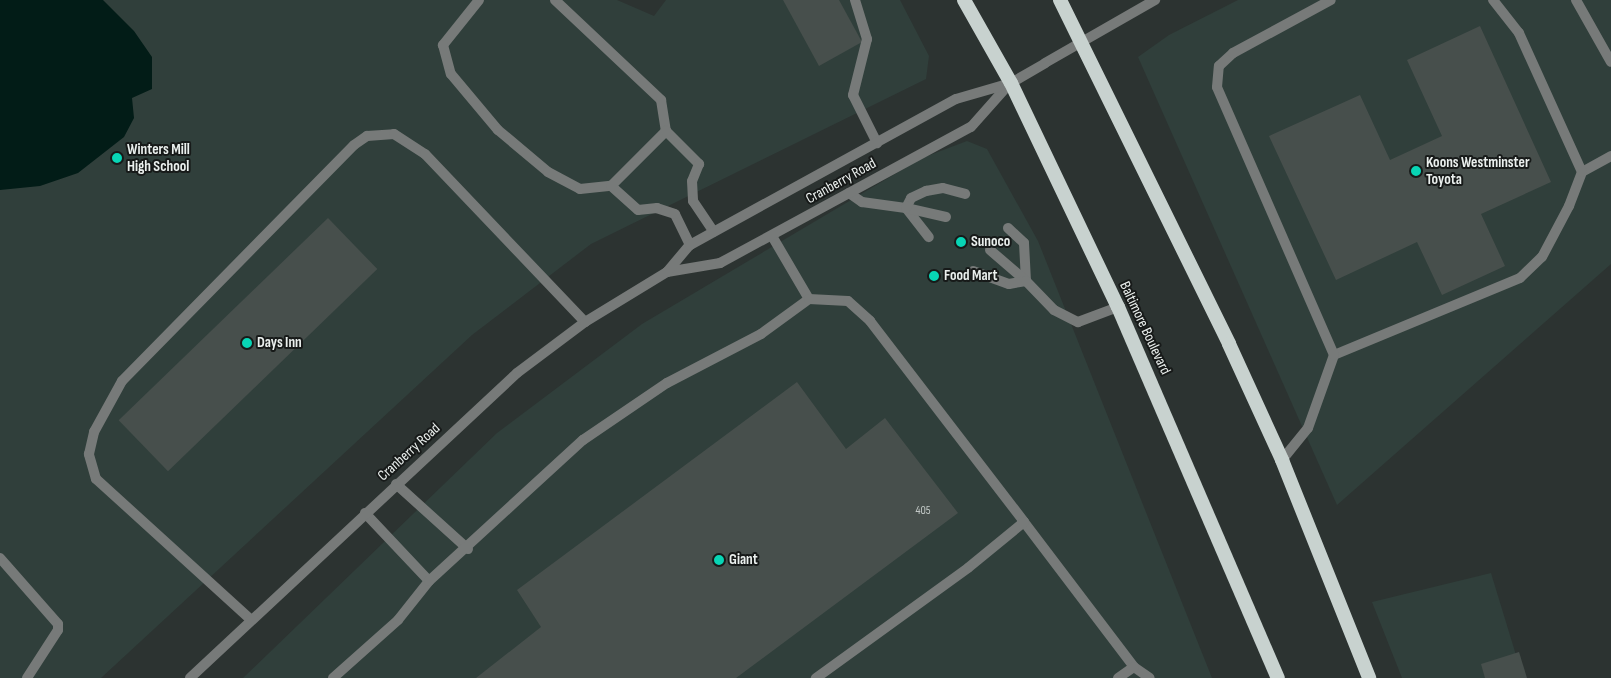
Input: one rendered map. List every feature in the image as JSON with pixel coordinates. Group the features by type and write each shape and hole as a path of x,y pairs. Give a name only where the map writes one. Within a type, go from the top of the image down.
{"highway":[{"name":"Baltimore Boulevard","path":"964,0 1011,83 1118,307 1278,678"},
{"path":"1060,0 1082,42 1282,460 1369,678"}],"street":[{"path":"479,0 444,45 451,74 498,130 548,172 580,189 611,186 666,131"},
{"path":"554,0 661,100 666,131 699,164 692,181 693,201 714,232"},
{"path":"855,0 867,39 853,94 877,143"},
{"name":"Cranberry Road","path":"190,678 250,618 517,373 585,322 667,272 690,245 956,100 1011,83 1155,0"},
{"path":"1282,460 1308,428 1334,355 1217,86 1219,66 1233,54 1331,0"},
{"path":"1493,0 1520,33 1582,172"},
{"path":"1576,0 1611,62"},
{"name":"Cranberry Road","path":"667,272 720,263 972,127 1011,83"},
{"path":"250,618 96,479 89,454 94,432 122,381 354,145 367,136 394,134 425,154 585,322"},
{"path":"1334,355 1520,278 1542,257 1582,172 1611,156"},
{"path":"611,186 638,210 658,208 674,214 690,245"},
{"path":"906,208 912,198 926,191 942,188 964,194"},
{"path":"849,193 862,202 906,208 946,217"},
{"path":"906,208 929,237"},
{"path":"1008,228 1024,243 1026,281"},
{"path":"772,236 809,299"},
{"path":"990,250 1026,281 1054,310 1078,322 1118,307"},
{"path":"973,271 1009,284 1026,281"},
{"path":"333,678 398,620 429,581 468,549 583,440 667,383 761,334 809,299 848,301 870,321 1134,667 1150,678"},
{"path":"396,484 468,549"},
{"path":"365,513 429,581"},
{"path":"816,678 968,568 1024,522"},
{"path":"0,558 58,624 58,630 27,678"},
{"path":"1118,678 1134,667"}],"shaded area":[{"path":"0,0 617,0 654,16 666,0 900,0 929,56 926,79 591,244 472,335 101,678 0,678"},
{"path":"0,0 103,0 134,31 152,57 152,89 132,98 134,118 124,137 78,173 40,186 0,190"},
{"path":"1238,0 1611,0 1611,264 1337,505 1138,57 1169,35"},
{"path":"967,141 987,149 1038,241 1212,678 243,678 497,433 642,324 922,158"},
{"path":"1491,573 1523,678 1402,678 1372,602"}],"building":[{"path":"783,0 839,0 862,42 819,66"},
{"name":"Koons Westminster Toyota","path":"1480,26 1551,182 1481,214 1505,266 1442,295 1417,242 1336,280 1269,136 1360,95 1390,160 1442,136 1407,60"},
{"name":"Days Inn","path":"328,218 377,269 168,471 119,420"},
{"path":"797,382 846,449 885,418 958,513 736,678 476,678 541,627 517,590"},
{"path":"1519,652 1527,678 1485,678 1481,664"}],"place":[{"name":"Winters Mill High School","path":"117,158"},
{"name":"Koons Westminster Toyota","path":"1416,171"},
{"name":"Sunoco","path":"961,242"},
{"name":"Food Mart","path":"934,276"},
{"name":"Days Inn","path":"247,343"},
{"name":"Giant","path":"719,560"}]}
